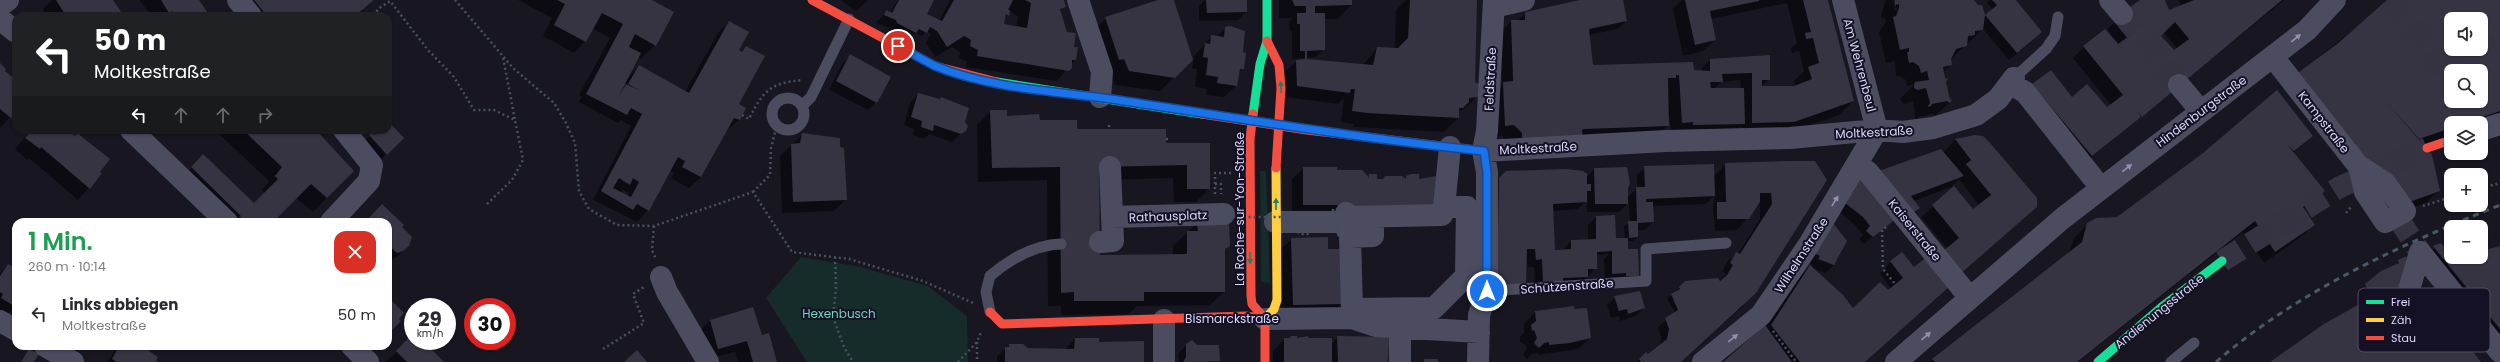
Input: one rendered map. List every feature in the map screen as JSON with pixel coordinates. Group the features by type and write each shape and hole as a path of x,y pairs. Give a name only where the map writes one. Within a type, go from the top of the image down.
{"street":[{"path":"0,6 8,0"},
{"path":"238,0 248,12"},
{"name":"Moltkestraße","path":"812,0 935,66 991,81 1278,126 1484,151 1666,142 1790,138 1877,130 1903,132 1933,128 1976,115 1998,98 2012,81"},
{"path":"1078,0 1102,72 1100,97"},
{"name":"La Roche-sur-Yon-Straße","path":"1265,319 1252,304 1251,296 1252,121 1260,64 1267,41 1267,0"},
{"name":"Feldstraße","path":"1484,151 1487,131 1494,4 1524,0"},
{"name":"Am Wehrenbeul","path":"1843,0 1877,130"},
{"name":"Hindenburgstraße","path":"1970,298 2063,218 2200,110 2307,30 2335,0"},
{"path":"0,19 12,29"},
{"path":"1265,362 1265,319 1274,309 1277,300 1275,222 1278,126 1281,88 1279,65 1267,41"},
{"name":"Kampstraße","path":"2273,56 2376,188"},
{"path":"2012,81 2025,92 2101,188"},
{"path":"2179,85 2200,110"},
{"path":"2488,128 2500,124"},
{"name":"Wilhelmstraße","path":"1702,362 1761,315 1808,246 1858,165 1877,130"},
{"path":"135,134 223,218"},
{"path":"336,218 369,181 372,165 347,134"},
{"path":"2427,148 2444,142"},
{"path":"1275,222 1340,215 1346,213 1351,217 1442,215 1450,147"},
{"path":"1478,362 1479,316 1487,291 1487,172 1484,151"},
{"name":"Kaiserstraße","path":"1858,165 1868,172 1970,298"},
{"path":"2359,166 2385,183 2405,211"},
{"name":"Rathausplatz","path":"1100,242 1113,242 1110,167"},
{"name":"Rathausplatz","path":"1112,217 1222,205"},
{"path":"1340,215 1347,230 1373,229 1373,236 1350,237 1352,309 1369,316 1434,308 1466,276 1467,207 1444,207"},
{"path":"2410,288 2420,252 2449,288"},
{"name":"Andienungsstraße","path":"2098,362 2163,306 2222,261"},
{"path":"661,277 667,292 708,362"},
{"path":"1896,362 1970,298"},
{"name":"Bismarckstraße","path":"990,312 1002,324 1164,320 1246,316 1265,319 1352,318 1369,316 1400,328 1478,332"},
{"path":"1164,320 1164,362"},
{"path":"0,321 12,328"},
{"path":"1400,328 1400,362"},
{"path":"2490,340 2500,352"},
{"path":"52,350 73,362"},
{"path":"356,350 368,362"}],"lane":[{"path":"2012,81 2046,49 2055,36 2058,17"},
{"path":"802,106 811,97 848,19"},
{"path":"783,99 793,99 802,106 804,115 796,128 786,130 776,125 773,121 772,110 778,101 783,99"},
{"name":"Schützenstraße","path":"1487,291 1646,281 1646,249 1726,243"},
{"path":"990,312 986,292 990,276 1030,251 1047,244 1061,244"},
{"path":"2171,362 2194,343"}],"path":[{"path":"455,0 503,56 554,104 566,123 575,143 579,190 589,209 617,225 654,226 753,192 770,175 771,148 776,125"},
{"path":"376,12 378,9 390,1 428,50 454,77 474,110 494,110 515,120"},
{"path":"487,204 512,180 523,160 503,56"},
{"path":"742,115 749,119 765,92 776,84 805,80"},
{"path":"1166,139 1171,139"},
{"path":"1215,195 1215,173 1239,172"},
{"path":"2488,186 2500,183"},
{"path":"1215,187 1215,184 1221,184 1222,205 1236,217 1283,217 1300,234 1310,234"},
{"path":"753,192 792,252 849,259 923,281 990,312"},
{"path":"2405,211 2444,199"},
{"path":"1895,284 1883,269 1882,230 1902,214"},
{"path":"1340,215 1333,216 1343,216 1344,306"},
{"path":"603,349 644,323 633,294 661,277 652,250 654,226"},
{"path":"835,257 836,288 833,317 844,347 853,362"},
{"path":"1761,315 1796,362"},
{"path":"958,362 977,342 977,362"}],"green space":[{"path":"1260,171 1266,171 1270,283 1261,282"},
{"name":"Hexenbusch","path":"801,257 856,266 928,286 967,316 968,362 807,362 766,298"}],"building":[{"path":"56,0 113,0 121,12 64,12"},
{"path":"161,0 199,0 207,12 172,11 168,12"},
{"path":"254,0 374,0 360,12 264,12"},
{"path":"557,0 652,0 674,12 656,46 635,34 629,47 641,53 617,100 626,84 641,91 628,84 639,65 689,93 729,21 749,32 739,50 742,52 746,46 765,56 739,104 746,108 740,120 734,118 701,177 682,167 685,161 678,157 649,211 637,204 633,210 601,191 642,114 631,108 627,115 586,94 623,24 602,13 586,42 554,25 565,4","holes":["619,178 630,185 633,178 639,182 631,197 613,188"]},
{"path":"899,0 934,0 927,14 942,21 954,0 1013,0 1008,10 1010,10 1009,16 1006,14 1004,24 1027,28 1031,3 1025,0 1064,0 1066,7 1060,9 1067,32 1076,33 1074,47 1078,47 1076,60 1072,60 1072,68 1069,71 977,56 978,50 970,46 971,40 964,36 947,47 937,31 930,27 927,33 919,29 916,33 897,23 896,20 884,15 886,10 892,13"},
{"path":"1158,0 1174,0 1193,60 1175,78 1129,71 1124,59 1119,60 1105,17"},
{"path":"1206,0 1247,0 1247,12 1207,13"},
{"path":"1292,0 1352,0 1352,5 1315,6 1315,13 1325,13 1325,50 1307,51 1307,59 1373,65 1377,47 1398,48 1408,38 1410,0 1477,0 1475,82 1479,84 1478,97 1469,98 1469,102 1463,108 1459,108 1459,118 1367,113 1352,111 1355,89 1351,89 1350,93 1297,86 1296,60 1305,59 1305,51 1300,51 1300,24 1297,24 1297,13 1306,13 1306,6 1295,6"},
{"path":"1580,0 1623,0 1627,21 1589,29 1593,65 1693,62 1694,70 1710,71 1710,59 1770,55 1770,80 1762,80 1762,86 1794,86 1812,79 1808,67 1819,63 1813,38 1806,39 1805,33 1811,32 1803,0 1828,0 1854,101 1794,122 1752,123 1752,73 1722,74 1723,82 1710,82 1711,88 1744,88 1745,124 1693,125 1693,122 1682,123 1679,75 1676,75 1676,78 1668,78 1669,126 1584,129 1582,130 1583,139 1522,142 1522,133 1514,125 1505,126 1503,82 1513,81 1511,20 1525,20 1525,12"},
{"path":"1685,0 1759,1 1710,11 1716,40 1695,45"},
{"path":"1895,0 1974,0 1978,5 1982,5 1985,15 1983,30 1975,31 1975,35 1968,36 1967,46 1956,49 1951,59 1952,65 1943,67 1945,78 1948,79 1946,82 1950,99 1952,100 1950,103 1947,101 1932,104 1930,107 1928,106 1930,103 1926,88 1918,90 1914,88 1915,82 1929,80 1927,71 1921,73 1919,66 1913,62 1909,63 1907,52 1909,52 1909,48 1900,50 1893,17 1896,16 1899,8 1899,4 1895,5"},
{"path":"1992,0 2016,0 2042,32 2017,53 1985,15 1997,5"},
{"path":"2140,0 2165,0 2169,10 2194,0 2282,0 2142,117 2138,112 2141,117 2092,156 2032,84 2051,70 2072,97 2087,84 2107,107 2123,95 2083,46 2105,29 2118,44 2132,34 2118,16","holes":["2175,22 2189,39 2174,50 2161,36"]},
{"path":"2387,0 2500,0 2500,111 2485,116 2444,116 2444,130 2419,139 2383,98 2432,155 2440,191 2404,204 2295,75 2337,44"},
{"path":"1230,26 1245,31 1243,52 1246,53 1244,69 1240,69 1237,86 1217,83 1218,77 1206,75 1208,58 1203,57 1205,43 1210,44 1211,35 1224,37 1225,27"},
{"path":"850,54 891,77 877,103 836,81"},
{"path":"0,63 6,69 5,71 12,77 12,117 11,118 0,109"},
{"path":"2277,90 2313,136 2294,151 2287,144 2325,191 2303,207 2315,225 2275,252 2255,221 2077,362 1935,362 1932,359 2082,242 2087,223 2096,218 2117,217 2203,153"},
{"path":"918,93 940,99 941,97 969,108 965,122 968,126 966,131 961,134 934,125 933,131 921,127 922,121 911,117"},
{"path":"990,110 1007,110 1007,116 1039,114 1040,120 1077,120 1077,129 1166,129 1166,143 1210,143 1210,189 1187,189 1187,165 1099,167 1100,255 1187,254 1187,231 1198,231 1197,224 1226,221 1229,224 1230,246 1225,249 1225,292 1144,292 1144,301 1074,301 1074,292 1061,293 1060,167 992,168"},
{"path":"392,125 404,138 387,155 369,135 392,134"},
{"path":"802,133 840,138 840,147 844,148 847,200 793,202 791,144 800,143"},
{"path":"28,134 73,134 75,136 78,134 110,159 90,189 41,147 40,149 25,138"},
{"path":"247,134 320,134 354,171 327,198 311,184 277,218 241,218 241,216 191,167 203,154 254,203 278,179 275,176 282,167"},
{"path":"1975,135 1983,136 1991,144 2037,198 2037,207 1959,275 1943,251 1959,238 1932,205 1954,186 1973,209 1991,195 1966,164 1971,160 1955,139"},
{"path":"1941,149 1964,176 1911,196 1920,208 1910,215 1873,173"},
{"path":"1815,161 1827,180 1756,293 1681,362 1641,362 1639,359 1646,352 1648,354 1667,339 1669,329 1665,318 1678,310 1671,294 1680,289 1679,287 1685,281 1718,278 1720,281 1727,275 1733,265 1730,263 1736,252 1740,254 1772,204 1771,193 1760,193 1760,202 1749,219 1717,219 1717,202 1726,202 1725,163"},
{"path":"1714,164 1715,196 1646,199 1646,202 1653,202 1654,222 1638,223 1638,237 1629,238 1628,221 1637,221 1636,187 1645,187 1644,166"},
{"path":"1303,167 1337,167 1337,170 1362,170 1368,176 1368,179 1369,174 1377,174 1377,179 1383,179 1385,176 1402,176 1406,179 1406,176 1411,174 1419,174 1419,179 1436,176 1436,213 1352,214 1351,205 1303,205"},
{"path":"1627,167 1630,184 1628,188 1628,204 1595,204 1594,168"},
{"path":"1566,169 1583,171 1587,174 1587,184 1591,184 1591,191 1587,191 1587,202 1553,204 1555,250 1571,249 1571,240 1596,239 1596,216 1615,215 1616,238 1628,238 1628,249 1638,249 1639,276 1626,276 1626,273 1612,274 1612,251 1597,252 1597,269 1588,269 1588,277 1563,278 1563,282 1543,284 1542,259 1536,260 1535,249 1527,249 1526,284 1504,285 1504,278 1497,278 1499,178 1506,171"},
{"path":"1860,179 1898,217 1873,237 1866,231 1870,226 1863,217 1845,203"},
{"path":"382,204 404,225 402,227 412,237 409,246 403,251 397,253 392,249 392,218 369,218"},
{"path":"1833,223 1847,241 1834,265 1818,259 1820,256 1814,253"},
{"path":"1328,237 1328,249 1341,249 1342,304 1293,305 1291,238"},
{"path":"2441,243 2444,247 2444,260 2433,246"},
{"path":"2500,246 2500,329 2490,317 2490,288 2467,288 2448,264 2488,264 2488,249"},
{"path":"1902,252 1914,267 1928,256 1949,287 1865,362 1800,362 1771,325 1810,265 1843,295 1853,308 1880,282 1888,290 1903,278 1890,261"},
{"path":"2406,256 2407,260 2400,285 2406,288 2367,288 2365,284 2381,271 2399,263 2398,260"},
{"path":"8,264 12,266 12,305 1,298 3,294 0,292 0,276"},
{"path":"1640,291 1645,308 1628,314 1627,309 1619,311 1614,296"},
{"path":"392,301 404,313 399,319 401,321 392,330"},
{"path":"2358,305 2358,352 2473,352 2481,362 2270,362 2324,324"},
{"path":"1574,306 1574,309 1587,308 1591,338 1570,343 1549,345 1549,342 1544,343 1539,348 1534,343 1537,338 1534,330 1532,331 1531,325 1536,321 1535,311"},
{"path":"753,307 762,335 769,333 777,362 753,362 747,341 718,349 710,320"},
{"path":"1765,325 1792,362 1723,362 1729,357"},
{"path":"1291,336 1297,336 1297,338 1308,336 1308,338 1332,338 1332,362 1284,362 1284,338 1290,338"},
{"path":"1337,336 1389,337 1388,362 1338,362"},
{"path":"1075,338 1099,338 1099,342 1144,341 1144,362 1005,362 1005,347 1009,347 1009,344 1023,344 1028,348 1074,349"},
{"path":"1192,340 1197,345 1219,345 1220,361 1183,362 1186,357 1186,344"},
{"path":"404,343 404,350 432,350 444,362 407,362 396,351"},
{"path":"28,350 39,354 34,362 21,362"},
{"path":"117,350 150,350 158,357 156,361 158,362 117,362 112,359"},
{"path":"637,350 647,362 624,362"},
{"path":"1424,359 1438,359 1438,362 1424,362"}],"tunnel":[{"path":"2390,0 2444,69"},
{"path":"2122,14 2179,85"},
{"path":"2472,64 2500,44"},
{"path":"2222,261 2340,187 2427,148"},
{"path":"2398,218 2420,252"}],"railway":[{"path":"2216,362 2248,336 2316,291 2388,254 2500,205"}],"traffic: fast":[{"path":"1253,114 1260,64 1267,41 1267,0"},
{"path":"997,82 1202,114"},
{"path":"2098,362 2163,306 2222,261"}],"traffic: slow":[{"path":"1265,319 1274,309 1277,300 1276,168"}],"traffic: jam":[{"path":"812,0 935,66 997,82"},
{"path":"1267,41 1279,65 1281,88 1276,168"},
{"path":"1202,114 1307,130 1483,151"},
{"path":"1253,114 1250,139 1251,296 1252,304 1265,319 1265,362"},
{"path":"2427,148 2444,142"},
{"path":"990,312 1002,324 1246,316 1265,319"}],"route":[{"path":"898,46 935,66 977,78 1014,86 1117,99 1307,130 1484,151 1487,172 1487,291"}]}
